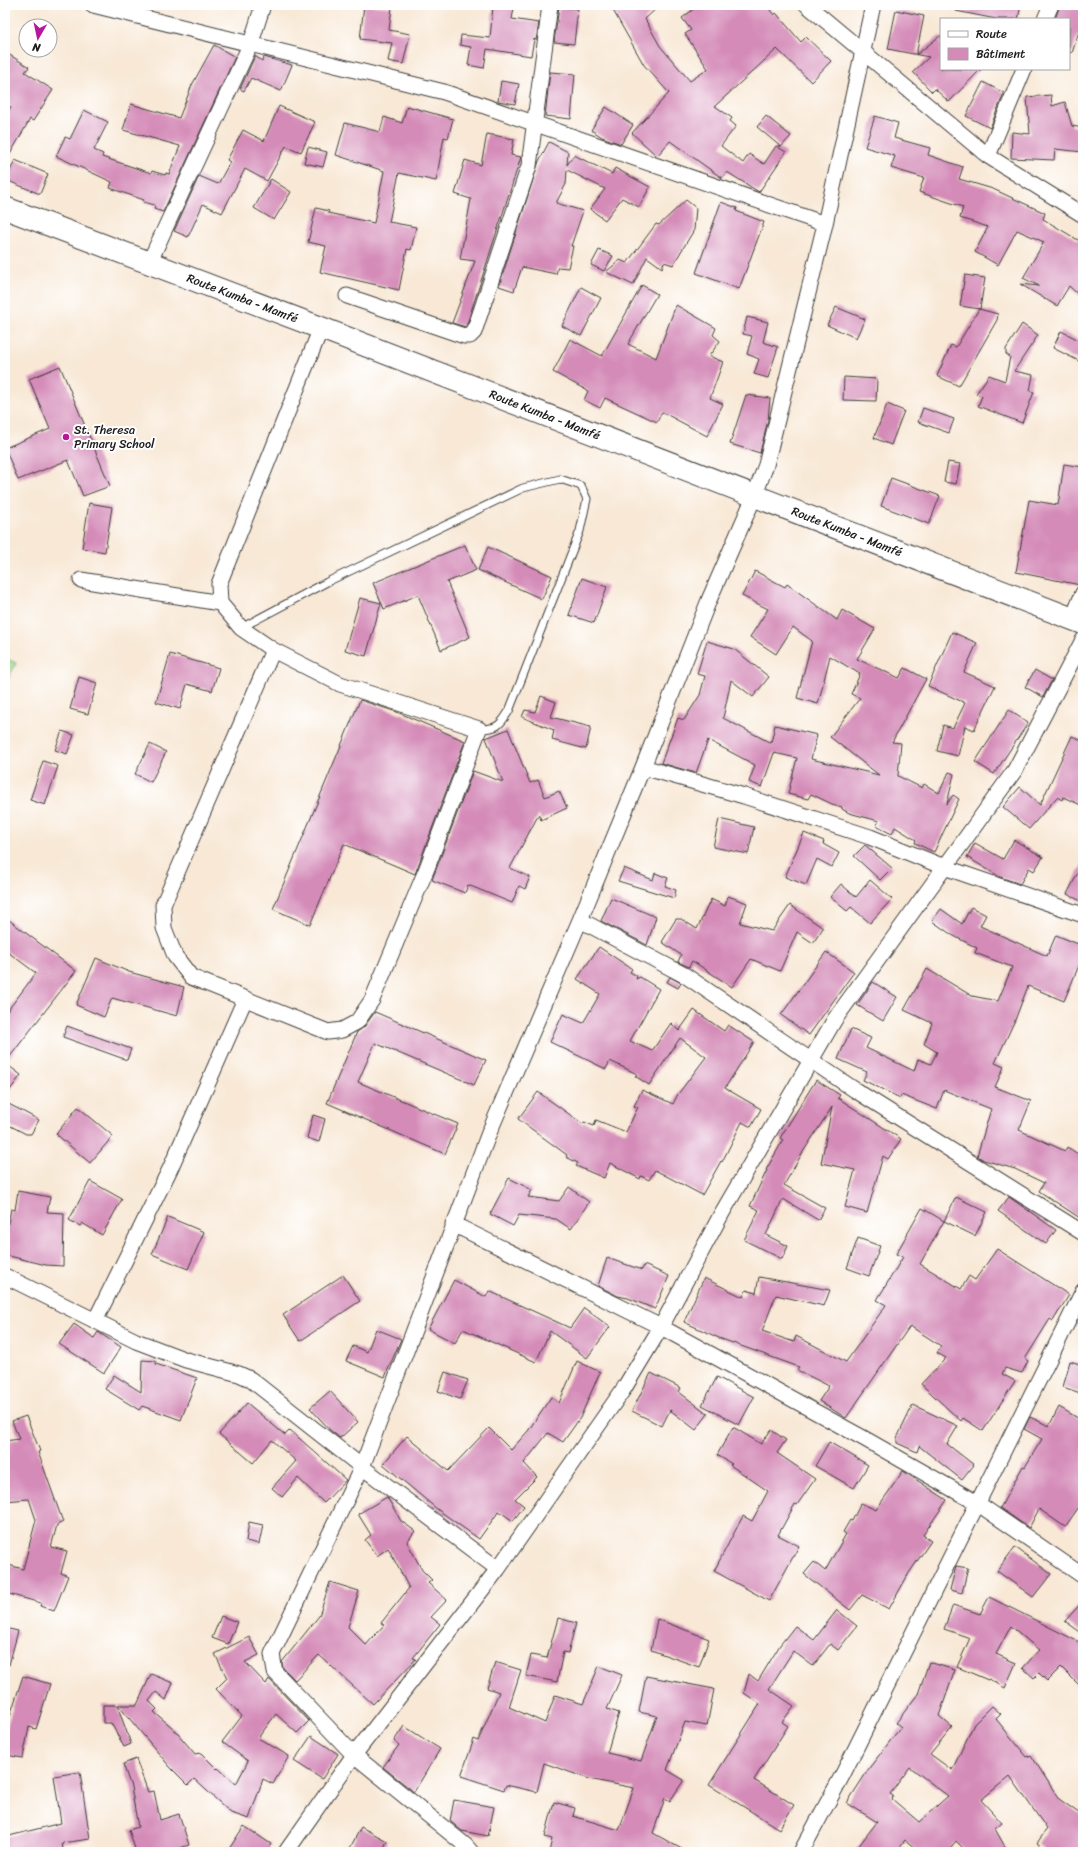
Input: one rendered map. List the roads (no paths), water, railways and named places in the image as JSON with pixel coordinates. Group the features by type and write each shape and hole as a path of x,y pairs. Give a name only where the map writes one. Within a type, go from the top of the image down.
{"highway":[{"name":"Route Kumba - Mamfé","path":"5,208 321,328 1078,622"}],"street":[{"path":"93,5 444,92 825,224"},
{"path":"149,263 251,43 263,5"},
{"path":"347,296 464,336 470,336 474,332 529,166 534,142 533,122 550,5"},
{"path":"807,5 988,156 1083,215"},
{"path":"471,1852 465,1844 354,1755 275,1672 272,1654 362,1467 453,1224 489,1134 580,920 643,767 709,600 754,497 766,465 825,224 874,5"},
{"path":"1045,18 1051,5"},
{"path":"988,156 1024,70"},
{"path":"273,650 163,905 164,928 175,956 191,977 328,1032 342,1030 357,1022 372,1000 428,868 479,730 340,684 273,650 241,628 220,603 219,584 321,328"},
{"path":"82,580 220,603"},
{"path":"1078,622 1083,593"},
{"path":"286,1852 354,1755 498,1569 623,1390 661,1327 722,1213 835,1019 1015,770 1083,640"},
{"path":"643,767 744,796 870,838 944,867 1083,915"},
{"path":"580,920 686,976 855,1090 1083,1232"},
{"path":"95,1321 170,1169 245,999"},
{"path":"453,1224 661,1327 977,1503 1083,1576"},
{"path":"5,1276 136,1341 186,1360 239,1374 250,1379 362,1467 498,1569"},
{"path":"801,1852 843,1774 1083,1291"}],"lane":[{"path":"241,628 327,582 523,488 560,479 581,486 587,499 580,531 509,711 501,724 493,729 479,730"}],"place":[{"name":"St. Theresa Primary School","path":"66,437"}]}
